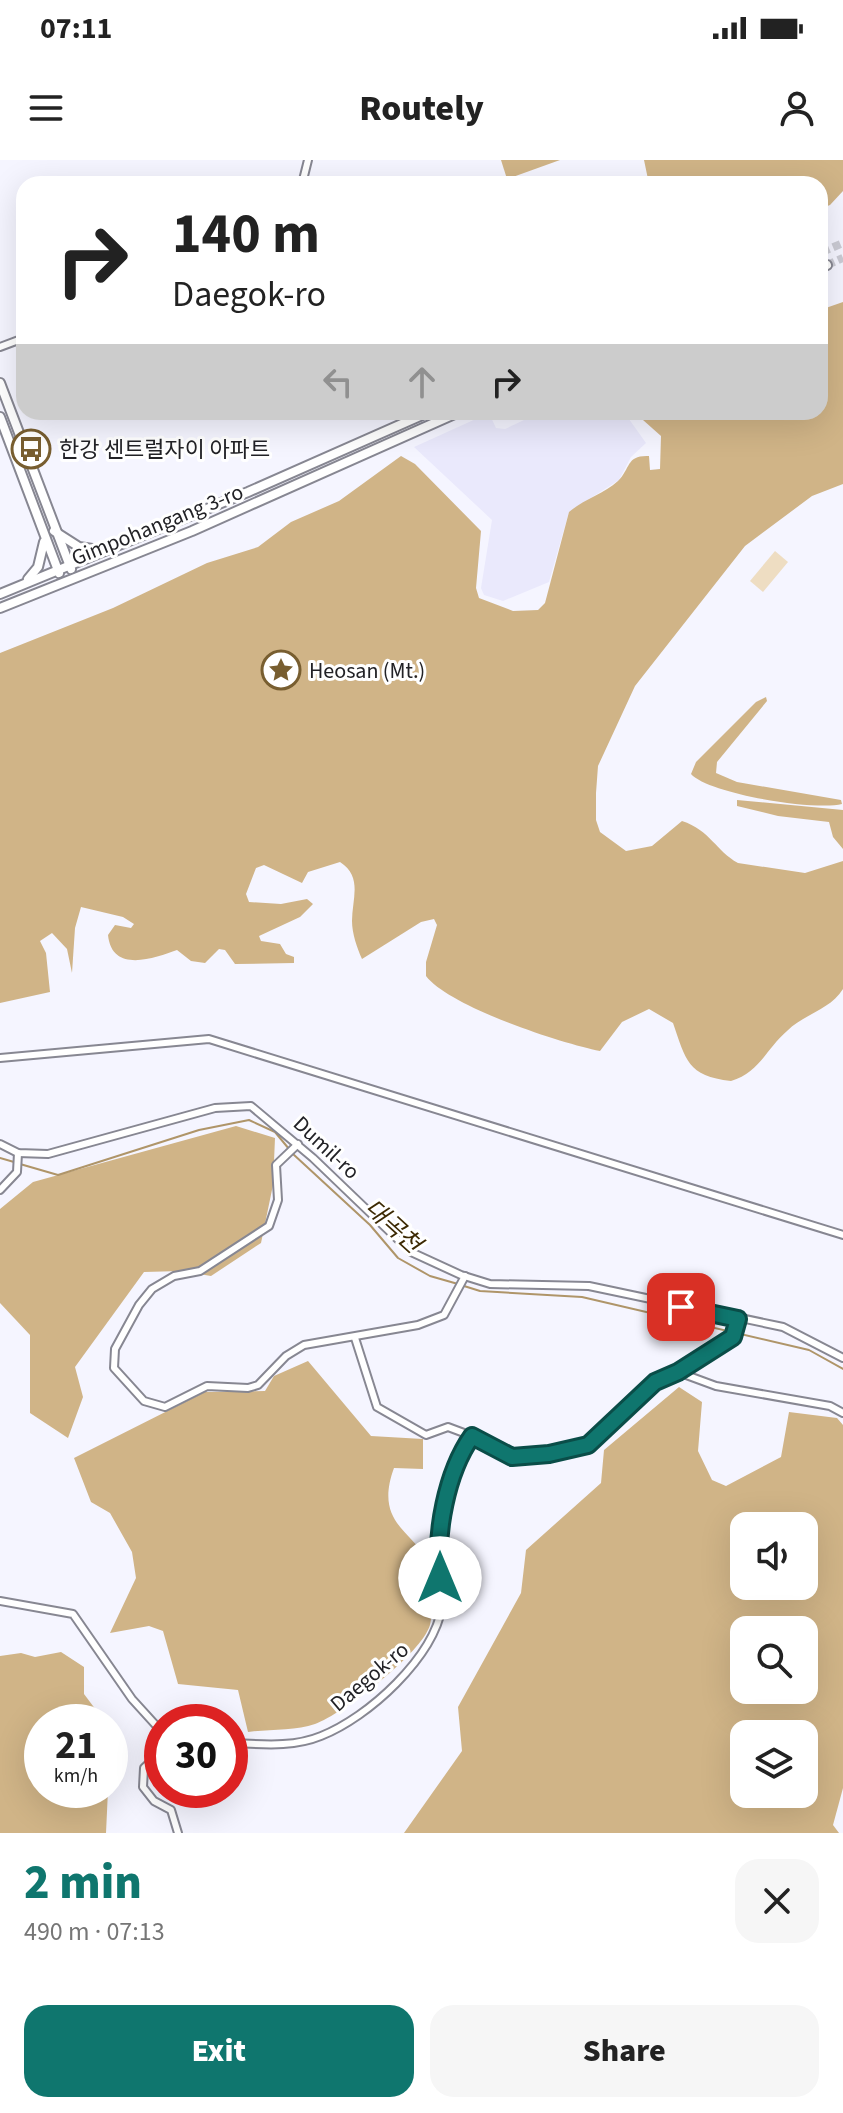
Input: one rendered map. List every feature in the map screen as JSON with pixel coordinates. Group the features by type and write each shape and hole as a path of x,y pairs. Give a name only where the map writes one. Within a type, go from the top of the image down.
{"street":[{"path":"0,383 74,577"},
{"path":"0,417 62,582"},
{"name":"Gimpohangang 3-ro","path":"0,594 410,420"},
{"name":"Gimpohangang 3-ro","path":"0,608 192,531 441,420"},
{"path":"54,530 79,547 104,551"},
{"path":"22,584 38,567 44,537"},
{"path":"0,1058 209,1039 843,1235"},
{"name":"Dumil-ro","path":"0,1144 18,1155 48,1154 215,1108 251,1106 411,1252 464,1278 490,1284 589,1286 783,1327 843,1358"},
{"path":"296,1145 276,1165 278,1200 269,1226 200,1271 174,1276 152,1289 139,1305 115,1349 114,1368 144,1401 165,1407 207,1386 248,1388 258,1385 286,1356 304,1345 418,1325 444,1315 464,1278"},
{"path":"0,1190 17,1168 18,1155"},
{"path":"355,1338 377,1407 426,1435 448,1427 512,1457 549,1454 588,1445 646,1389 733,1337 738,1319"},
{"path":"678,1372 716,1386 830,1406 843,1413"},
{"name":"Daegok-ro","path":"248,1744 269,1746 321,1736 369,1705 422,1657 438,1628 443,1602 438,1554 443,1522 461,1452 472,1436"},
{"path":"0,1601 73,1614 144,1712"},
{"path":"144,1768 144,1788"},
{"path":"167,1808 171,1810 178,1833"}],"shaded area":[{"path":"501,160 560,160 515,176 506,176"},
{"path":"644,160 843,160 843,191 828,206 828,176 647,176"},
{"path":"843,302 843,484 812,496 745,546 635,686 598,766 596,820 600,832 626,851 652,846 682,821 706,835 738,863 805,873 843,861 843,989 831,1002 787,1031 749,1072 731,1081 716,1079 697,1070 685,1056 673,1023 649,1009 622,1022 600,1051 534,1032 458,1000 426,976 426,962 437,925 434,919 421,922 362,959 352,926 354,881 352,874 340,862 308,872 302,883 264,865 256,868 246,894 249,902 281,904 307,899 313,904 300,917 259,936 261,941 280,944 286,954 294,957 294,963 235,964 225,950 219,949 205,963 191,961 177,950 147,959 126,959 117,955 111,947 108,935 115,925 131,928 134,924 123,917 81,907 75,928 72,973 67,949 52,933 40,941 46,953 50,992 0,1003 0,653 113,608 207,563 258,547 291,522 339,501 401,456 415,464 481,531 476,588 479,598 513,611 538,610 545,603 569,512 612,486 636,458 649,456 650,470 660,469 661,436 643,420 828,420 828,307"},
{"path":"474,420 492,420 496,428 505,429 524,420 630,420 646,443 631,457 619,480 569,512 549,582 503,601 484,595 481,588 492,520 414,447"},
{"path":"775,551 788,562 763,592 750,581"},
{"path":"766,697 767,701 717,762 716,773 737,782 841,800 842,804 810,805 763,799 718,788 691,774 696,762 756,702"},
{"path":"737,800 843,810 843,849 833,837 829,822 778,816 737,806"},
{"path":"236,1126 275,1138 273,1185 261,1243 211,1276 181,1271 144,1272 75,1367 83,1397 68,1438 30,1413 30,1335 0,1303 0,1209 33,1182"},
{"path":"308,1361 371,1436 423,1439 423,1469 394,1468 389,1505 394,1518 427,1561 432,1608 430,1625 413,1651 344,1708 308,1726 248,1732 248,1704 241,1704 238,1690 178,1684 163,1631 149,1626 110,1633 136,1578 132,1552 110,1513 91,1502 74,1458 205,1392 265,1391 274,1376"},
{"path":"679,1387 702,1402 698,1451 712,1480 726,1486 781,1457 789,1412 837,1418 843,1425 843,1788 833,1825 839,1833 404,1833 462,1751 458,1707 521,1593 526,1550 601,1483 604,1450"},
{"path":"61,1652 84,1667 84,1694 92,1704 24,1704 24,1808 107,1808 106,1833 0,1833 0,1656 21,1653 35,1657"}],"waterway":[{"name":"대곡천","path":"20,1164 58,1175 199,1130 249,1120 275,1132 289,1149"},
{"name":"대곡천","path":"293,1154 370,1225 398,1258 430,1276 458,1284"},
{"name":"대곡천","path":"0,1158 14,1162"},
{"name":"대곡천","path":"464,1286 480,1291 582,1297 809,1350 843,1369"}],"tunnel":[{"path":"828,249 843,243"},
{"path":"828,265 843,258"}],"place":[{"name":"한강 센트럴자이 아파트","path":"31,449"},
{"name":"Heosan (Mt.)","path":"281,670"}],"route":[{"path":"440,1578 438,1554 443,1522 461,1452 472,1436 512,1457 549,1454 588,1445 628,1403 655,1382 678,1372 733,1337 738,1319 681,1307"}]}
